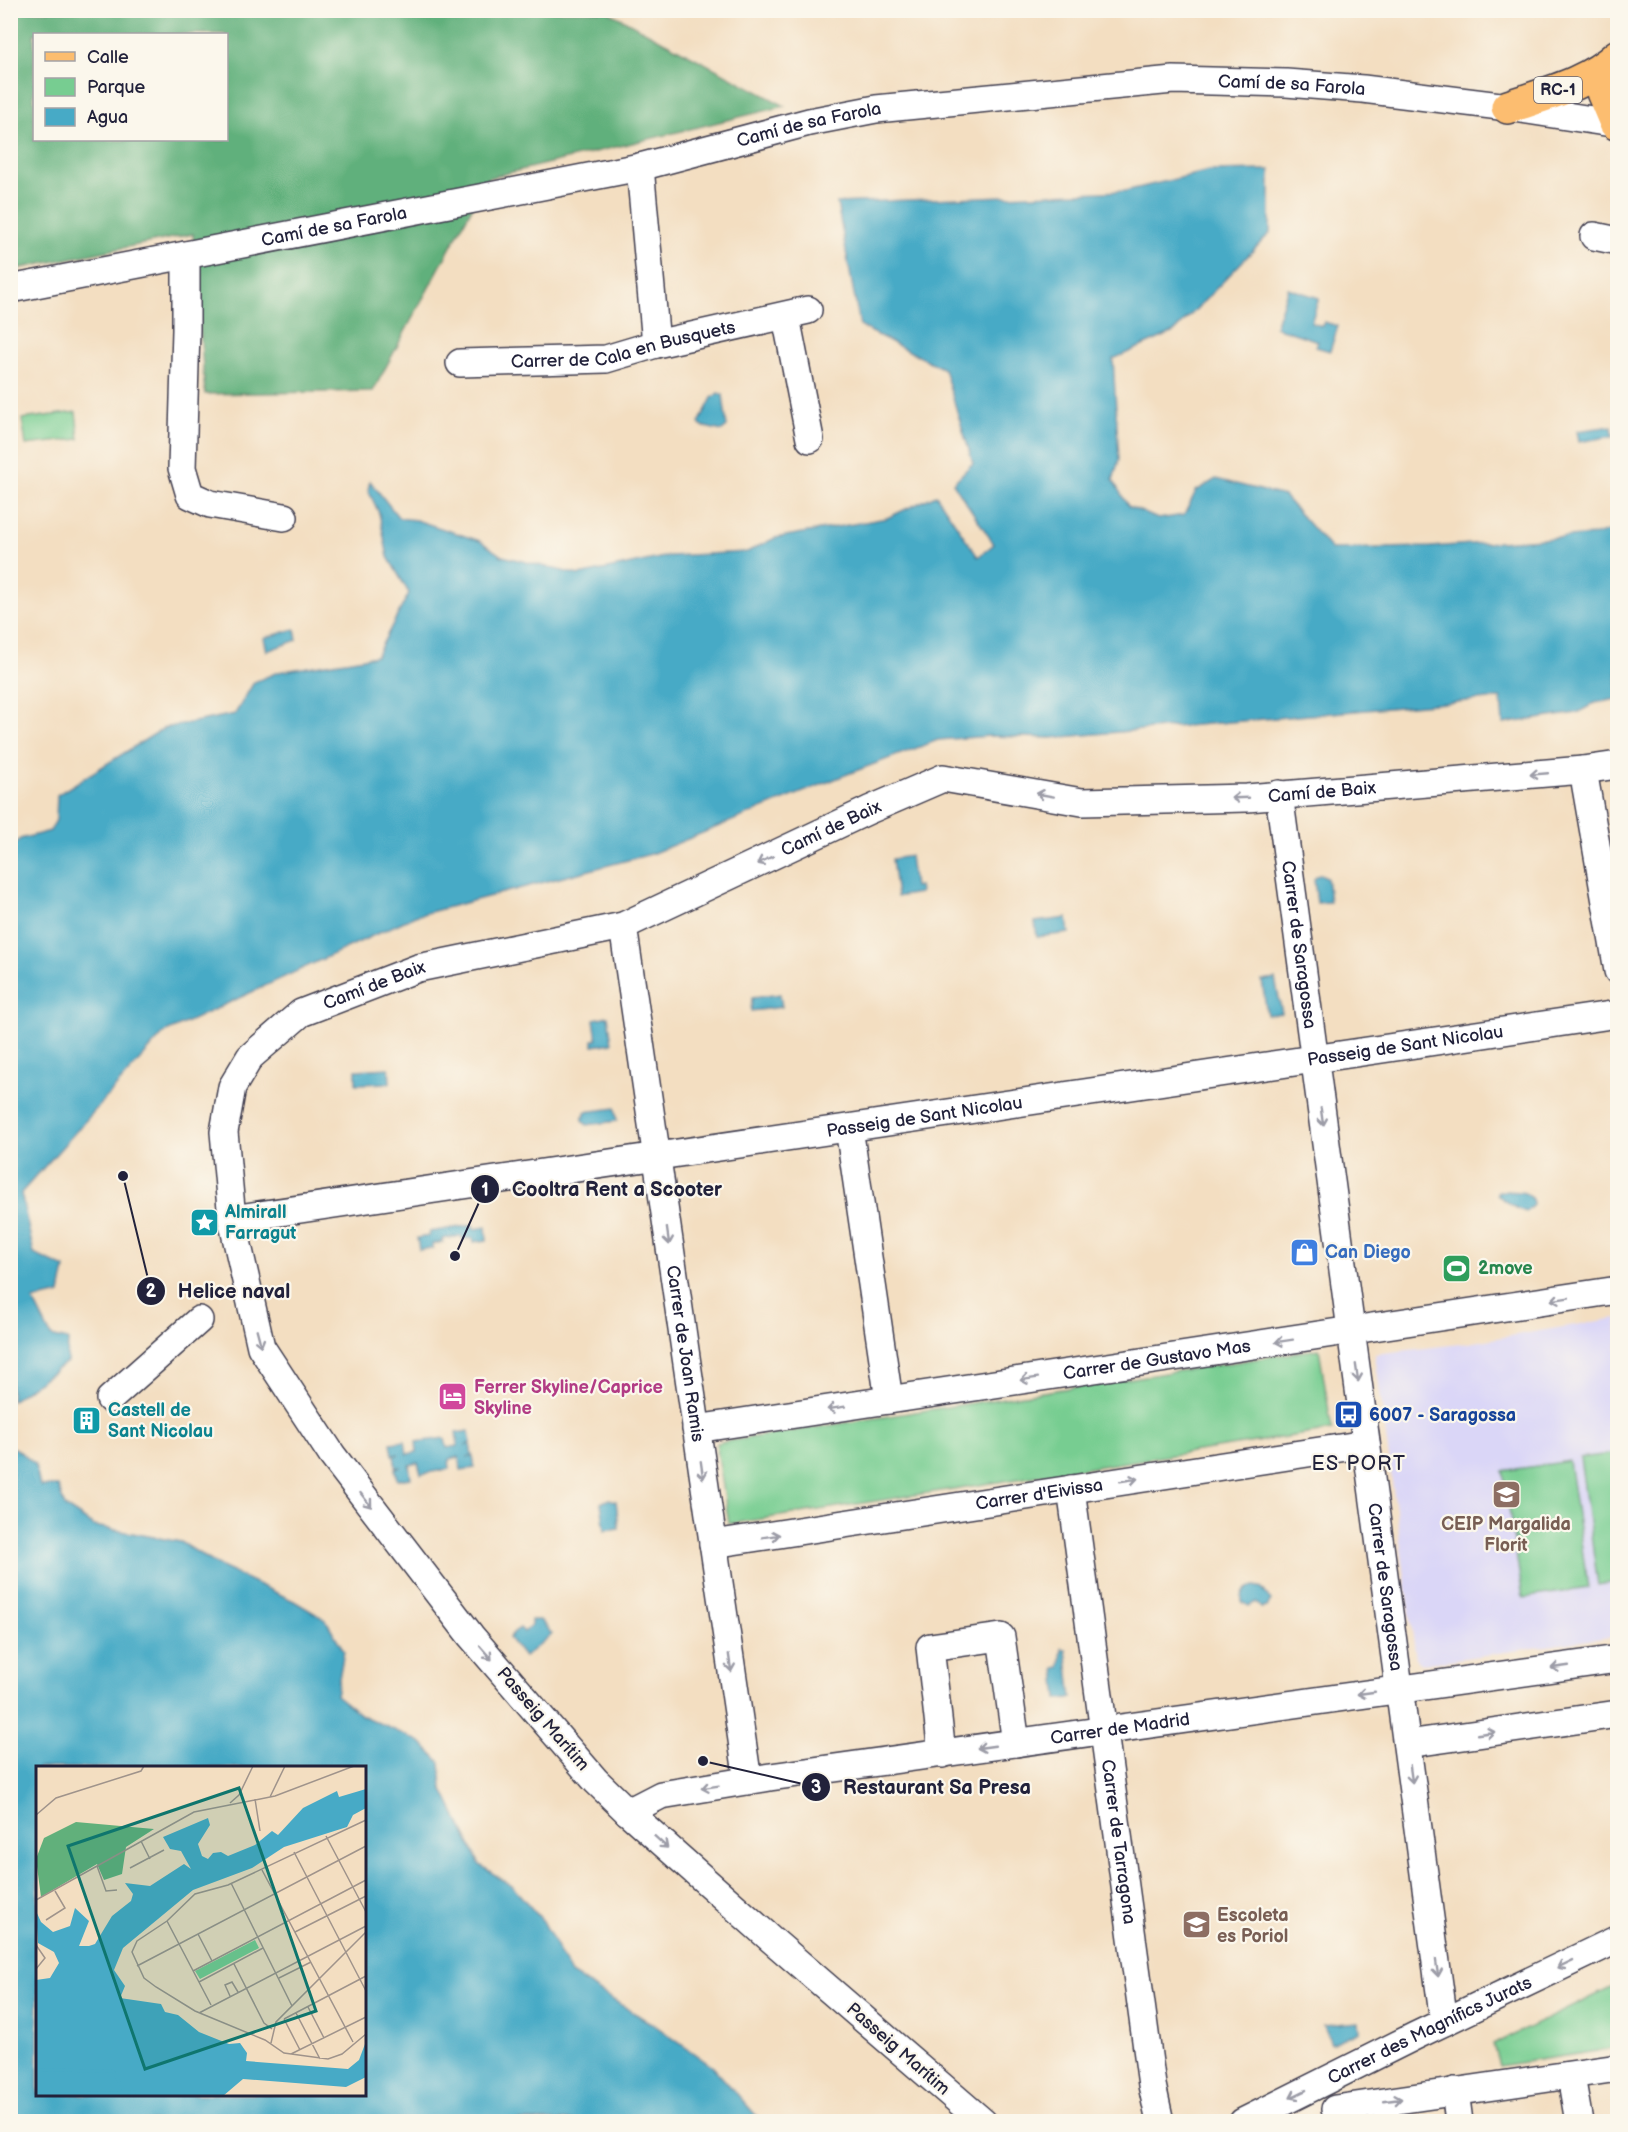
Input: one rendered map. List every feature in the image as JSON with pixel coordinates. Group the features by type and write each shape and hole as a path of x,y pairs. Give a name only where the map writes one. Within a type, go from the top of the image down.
{"main road":[{"name":"RC-1","path":"1508,107 1560,89 1612,62"},
{"name":"RC-1","path":"1612,62 1603,92 1617,123"}],"street":[{"name":"Camí de sa Farola","path":"10,289 640,167 809,122 876,109 1173,80 1363,89 1617,123"},
{"path":"640,167 656,344"},
{"path":"186,255 182,468 190,495 210,504 284,517"},
{"name":"Carrer de Cala en Busquets","path":"459,363 606,359 656,344 797,313 810,439"},
{"name":"Camí de Baix","path":"232,1219 224,1132 232,1087 250,1057 301,1013 418,968 622,926 868,810 942,778 1082,802 1247,798 1583,770 1617,765"},
{"path":"1583,770 1617,971"},
{"name":"Carrer de Saragossa","path":"1279,794 1444,2022"},
{"name":"Carrer de Joan Ramis","path":"622,926 748,1781"},
{"name":"Passeig de Sant Nicolau","path":"232,1219 1617,1014"},
{"path":"849,1128 889,1400"},
{"name":"Passeig Marítim","path":"232,1219 261,1347 332,1455 471,1636 596,1781 628,1812 772,1941 983,2121"},
{"name":"Carrer de Gustavo Mas","path":"696,1429 1617,1290"},
{"path":"110,1399 199,1320"},
{"name":"Carrer d'Eivissa","path":"713,1544 1366,1444"},
{"name":"Carrer de Tarragona","path":"1071,1490 1152,2085 1160,2121"},
{"path":"942,1754 930,1647 1002,1638 1016,1743"},
{"name":"Carrer de Madrid","path":"628,1812 661,1795 748,1781 1617,1659"},
{"path":"1407,1744 1617,1714"},
{"name":"Carrer des Magnífics Jurats","path":"1244,2121 1617,1939"},
{"path":"1331,2078 1336,2115 1455,2091 1617,2068"},
{"path":"1571,2076 1579,2121"},
{"path":"1455,2091 1459,2121"}],"shaded area":[{"name":"CEIP Margalida Florit","path":"1617,1318 1617,1636 1422,1664 1418,1662 1375,1354 1468,1343"}],"green space":[{"path":"11,11 607,11 785,106 488,178 373,391 205,394 193,234 11,270"},
{"path":"76,412 79,439 26,445 22,419"},
{"path":"1319,1349 1332,1430 729,1524 716,1443"},
{"path":"1617,1453 1617,1582 1598,1585 1580,1458"},
{"path":"1569,1461 1588,1588 1523,1598 1503,1471"},
{"path":"1617,1985 1617,2048 1499,2066 1493,2045"}],"water":[{"path":"1270,170 1270,233 1174,332 1113,359 1119,460 1113,480 1128,506 1158,519 1184,515 1196,491 1216,479 1284,496 1331,549 1431,547 1596,535 1617,528 1617,699 1595,703 1577,713 1503,724 1501,698 1051,738 990,736 938,740 845,775 651,854 415,916 164,1033 21,1193 34,1254 65,1268 60,1294 33,1300 51,1336 68,1340 67,1362 11,1401 11,847 20,839 50,831 56,820 57,795 164,728 235,714 254,682 278,672 376,656 409,593 388,557 379,513 368,490 370,481 399,518 416,520 480,541 502,556 579,575 669,556 747,552 775,538 887,518 936,495 978,557 994,544 953,483 973,463 944,369 860,326 837,203 1125,191 1209,171"},
{"path":"1288,288 1319,298 1311,323 1322,326 1324,322 1338,326 1330,351 1316,347 1318,341 1275,327"},
{"path":"718,393 723,395 727,427 722,431 701,426 699,423 712,398"},
{"path":"1612,426 1613,436 1579,442 1577,431"},
{"path":"295,629 297,640 267,651 264,638"},
{"path":"910,856 914,887 919,886 920,893 897,897 892,859"},
{"path":"1320,874 1327,877 1330,902 1317,903 1314,879"},
{"path":"1067,918 1069,933 1037,937 1035,922"},
{"path":"1275,979 1282,1013 1267,1015 1262,981"},
{"path":"780,994 782,1007 751,1011 752,998"},
{"path":"608,1016 612,1043 593,1046 593,1040 597,1040 594,1019"},
{"path":"389,1068 390,1083 356,1084 356,1070"},
{"path":"615,1108 617,1121 587,1125 583,1121 585,1112"},
{"path":"1499,1191 1526,1193 1530,1196 1533,1205 1526,1212 1518,1209 1497,1195"},
{"path":"473,1225 474,1229 486,1227 487,1240 474,1242 473,1238 462,1239 461,1236 443,1239 443,1242 432,1244 433,1248 419,1250 417,1238 429,1236 429,1232"},
{"path":"469,1431 471,1443 465,1445 470,1444 472,1456 467,1457 473,1457 475,1468 461,1470 459,1457 449,1459 450,1469 421,1474 418,1463 409,1465 411,1478 397,1480 395,1469 401,1467 396,1467 394,1456 399,1454 393,1455 391,1443 405,1441 407,1454 417,1452 416,1442 445,1438 447,1448 458,1446 456,1433"},
{"path":"11,1448 15,1448 35,1464 40,1486 58,1486 65,1507 94,1526 181,1542 219,1566 294,1601 326,1620 344,1651 336,1695 361,1715 421,1742 440,1762 442,1788 480,1865 512,1886 543,1921 571,1974 657,2027 713,2067 761,2121 11,2121"},
{"path":"609,1499 616,1501 619,1528 605,1530 601,1503"},
{"path":"1255,1586 1262,1588 1271,1601 1267,1607 1261,1608 1256,1602 1249,1606 1242,1602 1245,1591"},
{"path":"531,1620 540,1620 552,1634 524,1657 509,1638 520,1628 524,1632 531,1626"},
{"path":"1062,1648 1066,1650 1072,1698 1058,1699 1055,1668 1060,1667"},
{"path":"1359,2022 1360,2031 1331,2044 1324,2025"}],"place":[{"name":"Helice naval","path":"123,1176"},
{"name":"Almirall Farragut","path":"204,1222"},
{"name":"Can Diego","path":"1304,1252"},
{"name":"Cooltra Rent a Scooter","path":"455,1256"},
{"name":"2move","path":"1457,1268"},
{"name":"Ferrer Skyline/Caprice Skyline","path":"453,1397"},
{"name":"6007 - Saragossa","path":"1348,1415"},
{"name":"Castell de Sant Nicolau","path":"87,1420"},
{"name":"CEIP Margalida Florit","path":"1506,1495"},
{"name":"Restaurant Sa Presa","path":"703,1761"},
{"name":"Escoleta es Poriol","path":"1196,1925"}],"district":[{"name":"ES PORT","path":"1359,1464"}]}
